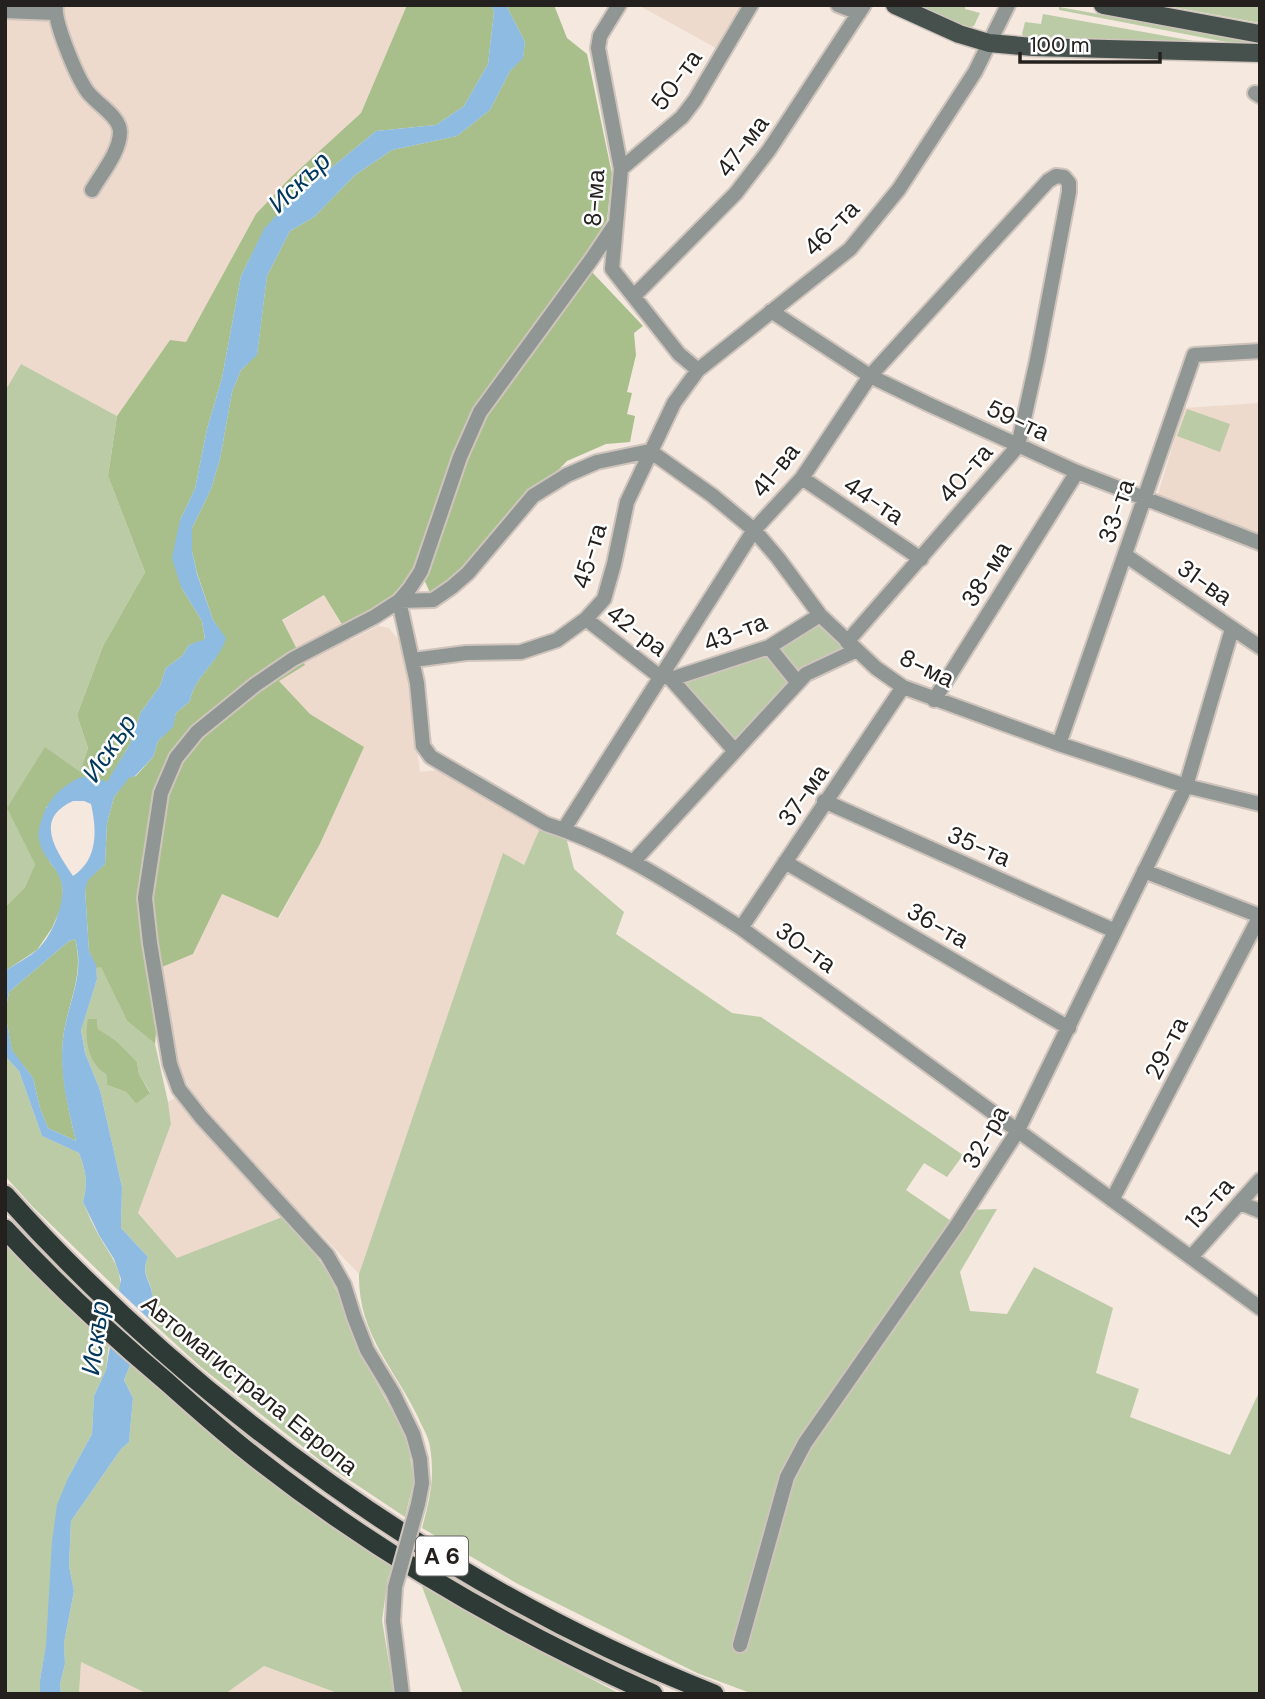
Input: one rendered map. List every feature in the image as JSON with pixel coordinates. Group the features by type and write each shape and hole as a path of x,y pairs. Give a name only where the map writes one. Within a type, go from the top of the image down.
{"highway":[{"name":"Автомагистрала Европа","path":"5,1195 132,1324 194,1378 349,1496 461,1569 591,1641 714,1694"},
{"name":"Автомагистрала Европа","path":"6,1229 66,1292 180,1394 256,1458 336,1516 443,1587 580,1662 653,1694"}],"main road":[{"path":"895,5 959,34 989,43 1033,47 1260,53"},
{"path":"1103,5 1260,34"}],"street":[{"name":"8-ма","path":"612,269 621,169 598,48 600,36 619,5"},
{"name":"50-та","path":"621,169 682,117 695,100 751,5"},
{"path":"838,5 862,9"},
{"name":"46-та","path":"650,451 674,403 698,370 850,248 899,189 975,72 1008,5"},
{"path":"8,9 55,9 82,84 119,125 117,146 92,190"},
{"name":"47-ма","path":"634,296 736,193 769,150 862,9"},
{"name":"41-ва","path":"564,830 666,678 754,530 802,478 870,376 1048,181 1056,176 1064,177"},
{"name":"40-та","path":"634,863 806,674 852,646 921,559 1018,446 1069,192 1069,183 1064,177"},
{"path":"402,1694 393,1621 395,1587 422,1483 413,1434 393,1393 367,1350 344,1285 327,1255 201,1117 179,1089 170,1064 145,898 161,793 176,758 197,732 255,685 293,659 374,617 399,601 411,588 421,571 460,457 480,412 616,223"},
{"path":"591,260 612,269 679,354 698,370"},
{"name":"59-та","path":"771,311 870,376 1077,472 1260,543"},
{"name":"33-та","path":"1059,744 1194,355 1260,351"},
{"name":"8-ма","path":"650,451 713,496 754,530 820,615 852,646 903,687 1059,744 1186,786 1260,804"},
{"path":"399,601 433,600 452,587 468,573 533,496 567,475 597,462 650,451"},
{"name":"45-та","path":"413,660 466,653 521,652 557,640 586,620 604,599 627,502 650,451"},
{"name":"38-ма","path":"934,699 1077,472"},
{"name":"44-та","path":"802,478 921,559"},
{"name":"31-ва","path":"1125,555 1260,647"},
{"name":"30-та","path":"399,601 413,660 423,746 431,757 546,824 634,863 688,893 741,928 1260,1308"},
{"name":"43-та","path":"666,678 769,647 820,615"},
{"name":"42-ра","path":"586,620 666,678 735,751"},
{"name":"32-ра","path":"740,1645 787,1477 805,1443 992,1173 1017,1132 1186,786 1232,629"},
{"path":"769,647 798,683"},
{"name":"37-ма","path":"741,928 903,687"},
{"name":"35-та","path":"824,801 1115,931"},
{"name":"36-та","path":"785,862 1069,1028"},
{"path":"1144,871 1260,916"},
{"name":"29-та","path":"1112,1200 1260,916"},
{"name":"13-та","path":"1191,1257 1260,1180"},
{"path":"1240,1203 1260,1211"}],"shaded area":[{"path":"5,5 407,5 361,113 290,178 186,343 170,340 117,416 21,364 5,391"},
{"path":"638,5 751,5 723,52"},
{"path":"1260,403 1260,535 1158,494 1184,408"},
{"path":"324,595 351,640 378,626 389,628 402,644 420,772 437,770 540,828 524,865 503,854 359,1274 298,1210 178,1259 138,1213 171,1124 168,1102 190,1089 177,1062 162,967 193,954 222,894 279,918 320,844 364,747 310,714 279,681 282,621"},
{"path":"81,1662 148,1694 79,1694"},
{"path":"264,1666 340,1694 225,1694"}],"green space":[{"path":"407,5 491,5 494,12 488,64 464,106 436,125 376,131 286,205 264,230 241,276 222,378 207,429 195,489 180,520 181,587 202,621 205,640 189,645 182,656 166,668 160,686 141,712 130,744 107,783 46,807 49,861 61,877 63,895 60,910 37,950 5,971 5,907 25,887 35,864 7,808 45,747 80,772 88,748 77,715 103,646 145,572 108,476 117,416 170,340 186,342 256,214 290,178 361,113"},
{"path":"506,5 554,5 567,38 587,54 612,174 607,220 580,262 643,326 634,333 636,355 627,392 632,393 627,414 635,416 630,442 606,444 567,461 433,600 421,572 410,588 346,631 324,595 282,620 305,665 279,681 310,714 364,747 320,844 278,918 222,894 193,954 162,967 155,1044 127,1021 101,967 96,968 89,951 85,890 87,880 105,864 107,823 114,797 129,777 136,776 153,757 158,741 172,727 176,713 190,701 196,684 218,655 225,638 213,620 197,573 192,551 192,528 211,489 220,459 232,392 241,370 257,354 267,276 290,231 314,217 355,175 392,150 457,136 490,110 510,71 523,57 525,42"},
{"path":"912,5 965,5 965,9 980,13 974,26 968,28"},
{"path":"1162,5 1260,5 1260,23"},
{"path":"1059,7 1256,44 1237,44 1059,10"},
{"path":"1043,14 1205,43 1025,38 1022,34 1025,22 1041,24"},
{"path":"21,364 117,416 108,476 145,572 103,646 77,715 88,748 80,773 45,748 35,864 25,887 5,907 5,391"},
{"path":"1187,409 1230,424 1220,452 1177,436"},
{"path":"820,615 857,650 821,666 735,751 671,679 769,647"},
{"path":"540,828 564,829 574,869 624,912 616,934 732,1013 761,1017 963,1155 947,1177 924,1163 906,1190 957,1225 968,1210 997,1209 960,1272 970,1311 1007,1314 1034,1267 1113,1308 1096,1373 1139,1389 1130,1417 1230,1455 1260,1390 1260,1694 753,1694 697,1673 518,1584 422,1528 432,1478 429,1443 409,1399 371,1332 364,1315 359,1274 503,853 524,865"},
{"path":"75,939 78,952 77,977 65,1026 62,1052 65,1091 76,1141 48,1128 33,1078 12,1051 5,1013 9,992 69,941"},
{"path":"101,966 127,1021 155,1044 168,1102 171,1124 138,1213 177,1258 282,1217 311,1249 327,1271 366,1364 407,1438 414,1481 405,1517 321,1461 202,1368 147,1318 152,1295 145,1269 148,1257 121,1228 122,1187 100,1090 85,1053 81,1029 97,979 96,968","holes":["88,1019 97,1019 98,1029 137,1062 139,1074 150,1092 136,1104 126,1092 107,1085"]},
{"path":"88,1019 97,1019 98,1029 116,1041 137,1062 139,1074 150,1093 136,1104 126,1092 107,1085 106,1074 91,1057 87,1034"},
{"path":"5,1056 19,1071 42,1136 79,1153 86,1177 83,1202 117,1268 120,1292 5,1176"},
{"path":"5,1241 109,1344 106,1370 94,1396 92,1434 68,1478 40,1694 5,1694"},
{"path":"131,1363 187,1413 316,1514 393,1564 388,1578 382,1620 394,1694 340,1694 264,1666 225,1694 148,1694 81,1662 79,1694 61,1694 60,1684 65,1664 64,1643 74,1591 69,1566 71,1521 121,1449 129,1442 133,1398 124,1380"},
{"path":"421,1584 527,1645 620,1694 463,1694"}],"water":[{"path":"491,5 506,5 525,42 523,58 510,71 490,110 457,136 392,150 355,175 314,217 290,231 267,276 257,355 241,370 232,392 220,459 211,489 192,528 192,551 197,574 213,620 226,638 218,655 196,684 190,701 176,713 173,727 158,741 153,757 135,776 129,778 114,797 107,823 105,864 88,880 85,890 89,951 96,965 97,979 81,1030 85,1053 100,1090 122,1187 121,1228 148,1257 145,1273 152,1294 146,1325 124,1380 133,1398 129,1442 121,1449 71,1521 69,1566 74,1591 64,1643 65,1664 60,1684 61,1694 40,1694 57,1505 92,1434 94,1396 106,1370 121,1279 114,1259 83,1202 86,1177 79,1153 42,1136 19,1071 5,1056 5,1013 5,971 30,956 42,945 54,926 62,897 61,880 41,847 40,826 49,803 70,783 84,777 107,782 130,744 141,712 160,686 166,668 182,656 189,645 205,639 202,621 181,587 172,558 180,520 195,489 207,429 222,378 241,276 264,229 286,205 376,131 436,125 464,106 488,64 494,12","holes":["73,801 91,804 95,834 87,862 73,876 55,846 51,826 61,808","75,939 78,952 77,977 65,1026 62,1065 76,1141 48,1128 33,1078 12,1050 5,1013 9,992 69,941"]}],"pier":[{"path":"117,1289 150,1320 133,1365 106,1341"}],"water label":[{"name":"Искър","path":"299,182"},
{"name":"Искър","path":"109,748"},
{"name":"Искър","path":"95,1338"}]}
